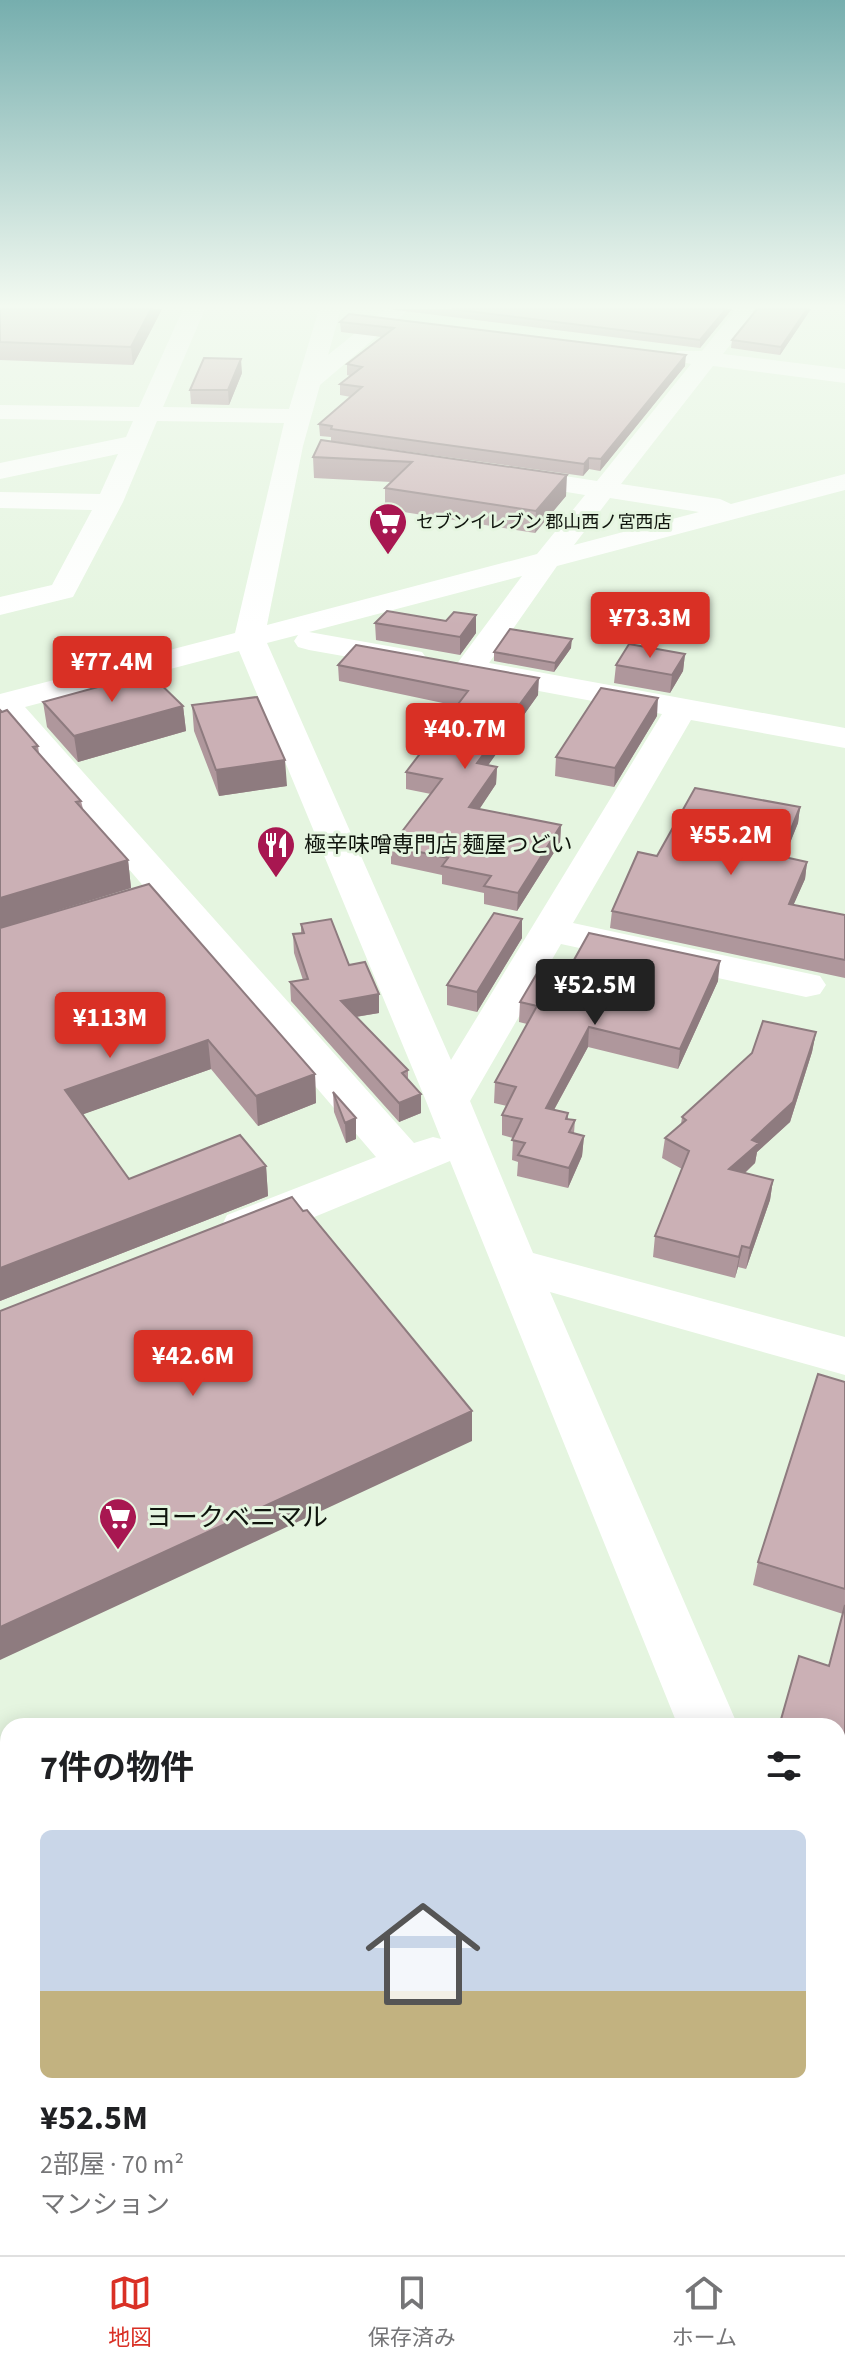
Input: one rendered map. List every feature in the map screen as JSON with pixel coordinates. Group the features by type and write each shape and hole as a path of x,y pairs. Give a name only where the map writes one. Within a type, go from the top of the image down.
{"street":[{"path":"20,414 143,428 303,426 313,414"},
{"path":"0,606 63,591 110,502 149,414"},
{"path":"306,414 249,638 456,1120 705,1718"},
{"path":"469,669 549,558 664,414"},
{"path":"0,471 143,428"},
{"path":"478,471 737,510"},
{"path":"406,1163 2,703 845,482"},
{"path":"0,500 110,502"},
{"path":"309,641 845,738"},
{"path":"203,1243 406,1163 456,1120 550,930 682,708"},
{"path":"127,905 169,891"},
{"path":"550,930 806,985"},
{"path":"514,1265 845,1356"}],"building":[{"path":"330,414 638,414 601,459 589,458 584,464 331,429 332,426 319,424"},
{"path":"321,440 567,475 536,511 385,488 412,462 313,457"},
{"path":"387,611 446,621 454,612 476,615 460,637 375,623"},
{"path":"510,629 572,639 555,663 494,652"},
{"path":"629,644 685,654 672,675 616,665"},
{"path":"356,645 539,678 477,763 497,767 469,807 561,825 518,893 484,886 491,876 442,866 448,858 391,846 442,779 406,772 468,691 338,665"},
{"path":"149,673 183,706 74,736 43,702"},
{"path":"601,688 658,698 615,768 556,757"},
{"path":"257,697 285,760 216,770 192,705"},
{"path":"0,710 7,710 38,746 33,747 81,801 76,802 128,860 0,898"},
{"path":"695,788 800,807 780,856 807,862 789,904 845,915 845,960 612,911 638,852 657,856"},
{"path":"149,884 315,1074 256,1096 208,1040 65,1090 129,1179 240,1135 266,1166 0,1268 0,928"},
{"path":"494,913 522,919 477,992 447,985"},
{"path":"331,919 349,965 365,962 379,994 341,1001 408,1070 402,1073 421,1094 399,1103 290,982 308,979 293,934 304,933 301,924"},
{"path":"589,933 720,961 680,1049 589,1027 546,1108 568,1113 566,1119 575,1120 569,1132 584,1136 569,1168 518,1155 525,1143 512,1140 522,1119 502,1115 516,1087 495,1082 537,1006 520,1002 539,970 565,976"},
{"path":"763,1021 816,1032 793,1102 752,1140 759,1143 729,1169 773,1180 750,1248 742,1246 739,1257 655,1236 689,1151 665,1138 686,1120 682,1117 752,1053"},
{"path":"333,1092 356,1118 345,1123"},
{"name":"ヨークベニマル","path":"292,1197 303,1211 307,1210 472,1411 0,1627 0,1311"},
{"path":"818,1374 845,1382 845,1589 758,1562"},
{"path":"845,1605 845,1718 781,1718 799,1656 829,1666"}],"place":[{"name":"セブンイレブン 郡山西ノ宮西店","path":"388,556"},
{"name":"極辛味噌専門店 麺屋つどい","path":"276,879"},
{"name":"ヨークベニマル","path":"118,1551"}]}
